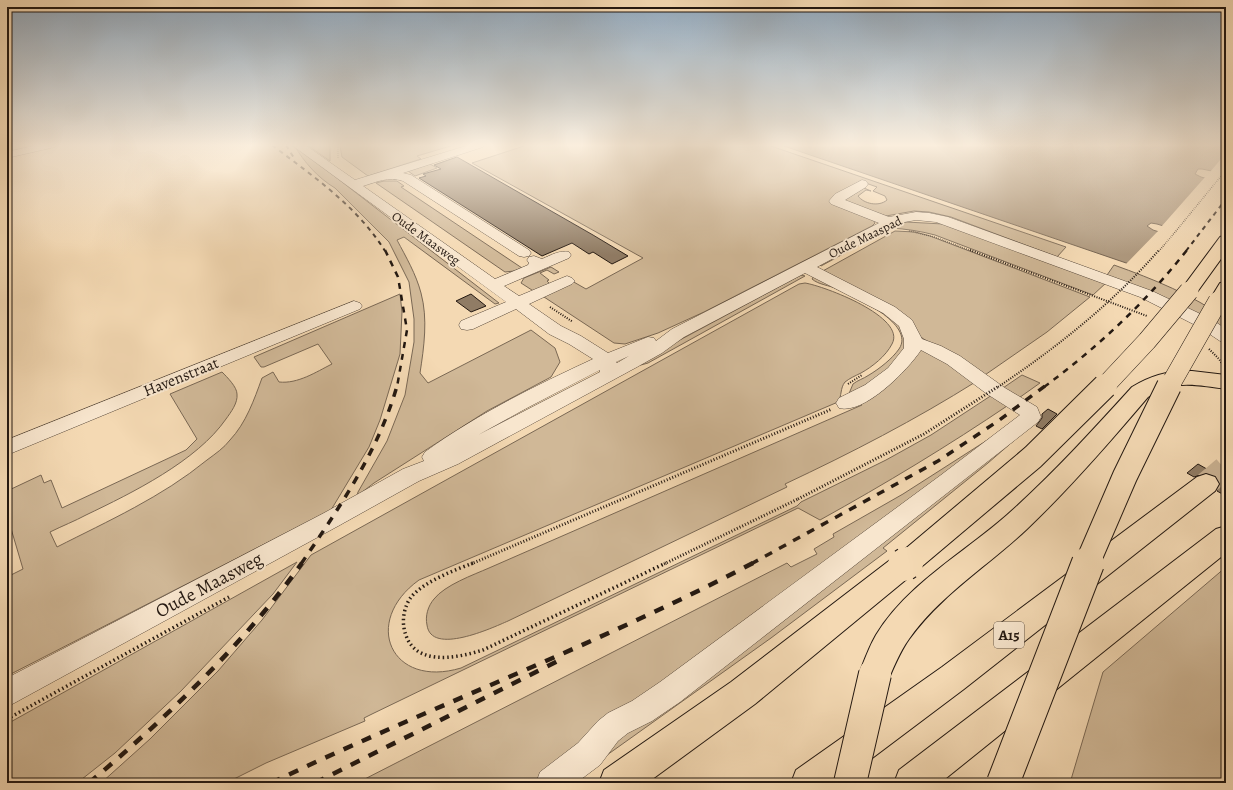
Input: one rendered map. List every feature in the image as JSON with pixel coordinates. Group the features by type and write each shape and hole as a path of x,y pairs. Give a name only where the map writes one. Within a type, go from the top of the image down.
{"highway":[{"path":"617,783 744,693 904,565 1010,477 1123,368 1184,297 1226,240"},
{"path":"1003,783 1073,598 1120,485 1173,377 1226,287"},
{"path":"850,783 876,674 887,646 908,617 942,585 1016,523 1089,449 1149,384 1166,378 1203,379 1226,382"},
{"name":"A15","path":"809,783 953,678 1206,484"},
{"path":"912,783 1226,537"}],"street":[{"name":"Oude Maasweg","path":"347,182 517,304 555,330 575,340 608,367 451,459 410,474"},
{"path":"353,186 365,182"},
{"path":"413,182 531,260"},
{"path":"862,184 836,201 888,222"},
{"name":"Oude Maaspad","path":"608,367 656,349 678,333 752,296 888,222 910,216 936,217 1108,279 1146,294 1205,323 1226,337"},
{"path":"492,286 531,260 564,255"},
{"path":"805,266 896,315 909,329 914,343 913,349 894,372 872,389 846,403"},
{"path":"467,325 567,281"},
{"name":"Havenstraat","path":"7,448 354,306"},
{"name":"Oude Maaspad","path":"1173,308 1215,337 1226,347"},
{"name":"Oude Maasweg","path":"7,693 332,519 410,474 443,448 506,410 589,368 563,345 555,330"},
{"path":"551,783 589,754 608,731 618,723 642,711 670,692 943,486 1031,417 1030,412 996,391 946,355 929,346 914,343"},
{"path":"589,368 608,367"}],"path":[{"path":"864,374 854,379 847,385 845,392 846,403 438,579 412,597 406,606 403,617 403,629 406,640 412,648 425,656 440,659 474,653 627,582 798,499 924,434 964,410 1025,369 1096,312 1148,263 1216,182"},
{"name":"Oude Maaspad","path":"905,230 921,232 935,237 1153,319"},
{"path":"1206,347 1219,359 1226,371"}],"shaded area":[{"path":"327,182 342,182 499,303 495,304 404,237 397,240 414,272 421,293 425,323 420,373 428,383 531,330 555,348 560,362 551,377 487,411 374,483 357,496 387,441 405,395 414,342 414,319 409,282 389,242 335,188"},
{"path":"398,182 404,186 401,187 522,268 505,272 376,183"},
{"path":"506,182 859,182 829,201 873,219 875,223 872,226 704,312 658,333 625,344 614,343 541,295 572,281 586,289 643,258"},
{"path":"862,182 876,182 1066,247 1057,257 951,217 929,212 914,211 886,216 843,201 864,188 871,191 866,190 858,196 861,199 872,204 884,202 887,200 885,196 873,191 877,187"},
{"path":"889,182 1218,182 1226,184 1226,245 1157,224 1151,223 1147,226 1153,230 1226,253 1220,301 1135,266"},
{"path":"906,222 943,224 1107,282 1093,295 935,235 913,230 891,228 821,266 820,265 889,227"},
{"path":"895,231 915,232 930,236 1090,297 1047,332 982,377 821,272"},
{"path":"1114,265 1172,288 1200,302 1226,319 1226,333 1105,278"},
{"path":"551,267 559,272 554,274 547,270 540,273 549,280 547,281 551,285 535,292 521,283 524,278"},
{"path":"801,275 805,276 648,363 641,365 637,363"},
{"path":"814,276 844,292 815,281 812,279"},
{"path":"805,283 845,296 861,304 876,314 887,324 893,334 892,344 878,361 870,368 845,382 838,402 419,580 401,597 391,614 388,632 392,648 402,660 417,669 437,672 461,668 797,506 801,502 886,460 931,435 995,393 1010,404 916,464 820,520 798,508 372,714 364,718 365,721 266,763 226,783 101,783 150,739 218,671 262,620 311,555 799,284"},
{"path":"844,292 869,304 876,309"},
{"path":"400,294 402,312 400,354 380,420 369,447 331,510 7,676 7,577 23,569 7,515 7,491 41,475 44,483 51,480 62,508 186,450 197,439 170,394 222,372 237,391 236,401 226,419 214,434 198,449 181,462 143,486 50,532 57,547 96,528 172,486 228,443 245,419 253,403 262,378 273,372 279,382 293,381 307,377 332,364 318,344 264,367 261,367 254,357"},
{"path":"876,309 898,321 909,343 889,370 848,396 853,384 881,367 899,349 902,340 899,330 891,321"},
{"path":"924,349 977,381 882,436 785,484 787,487 508,621 476,634 463,637 450,639 439,638 431,634 426,622 429,608 432,602 445,589 467,577 862,405 858,402 919,350"},
{"path":"1022,375 1040,383 1016,400 1000,390"},
{"path":"1014,423 574,757 535,783 357,783 787,563 791,567 817,554 814,549 834,537 833,534 903,494"},
{"path":"1032,425 988,463 883,548 887,551 771,638 579,775 602,750"},
{"path":"297,562 273,594 181,691 115,753 77,783 7,783 7,724"},
{"path":"1226,567 1226,779 1224,783 1070,783 1103,672"}],"pier":[{"path":"1201,182 1226,182 1226,247 1161,227"},
{"path":"1159,230 1226,251 1226,307 1195,292 1126,264"}],"building":[{"path":"425,182 500,182 628,256 612,264 593,252 589,254 572,243 542,256"},
{"path":"471,294 486,306 471,312 456,301"},
{"path":"1048,409 1057,414 1042,429 1036,426 1042,418 1042,414"},
{"path":"1198,464 1226,480 1226,496 1217,491 1220,483 1215,476 1206,473 1194,477 1187,473"}],"tunnel":[{"path":"1206,484 1226,467"}],"railway":[{"path":"320,182 348,206 374,235 385,251"},
{"path":"1186,251 1226,199"},
{"path":"385,250 398,277 407,330 397,387"},
{"path":"1044,387 1102,340 1138,306 1187,250"},
{"path":"301,564 343,500 368,457 389,410 397,386"},
{"path":"751,564 938,461 998,421 1045,386"},
{"path":"89,783 146,733 202,679 255,623 302,563"},
{"path":"271,783 391,728 574,649 694,593 753,563"},
{"path":"315,783 558,661"}]}
